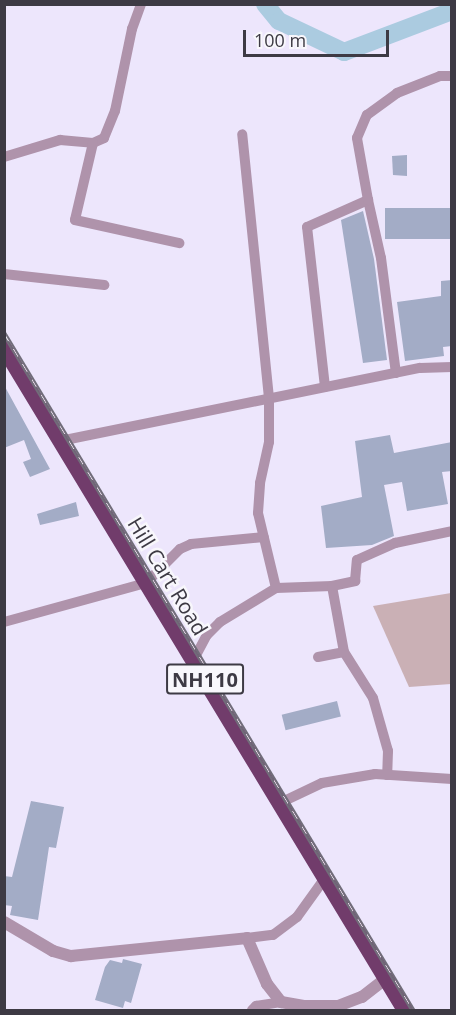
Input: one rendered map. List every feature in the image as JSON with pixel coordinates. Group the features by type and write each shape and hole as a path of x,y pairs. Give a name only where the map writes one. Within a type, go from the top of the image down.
{"highway":[{"name":"Hill Cart Road","path":"5,351 193,661 282,802 405,1011"}],"street":[{"path":"4,157 60,140 93,142 104,138 115,111 132,29 141,4"},
{"path":"396,373 381,258 357,138 367,115 397,93 440,76 452,76"},
{"path":"242,134 269,398 269,442 258,507 276,588"},
{"path":"93,142 75,220 179,243"},
{"path":"325,387 307,227 368,200"},
{"path":"4,274 104,285"},
{"path":"60,441 396,373 452,367"},
{"path":"193,661 207,635 220,622 276,588 332,586 355,580 357,560 395,543 452,531"},
{"path":"4,622 146,582 180,549 191,544 264,537"},
{"path":"332,586 344,652 373,698 388,751 387,775"},
{"path":"318,657 344,652"},
{"path":"282,802 322,783 387,775 452,779"},
{"path":"4,922 53,951 71,956 273,935 297,916 325,878"},
{"path":"247,938 267,984 281,1002"},
{"path":"252,1011 256,1006 281,1002 338,1006 362,998 386,978"}],"shaded area":[{"path":"451,593 451,684 409,687 373,606"}],"building":[{"path":"407,155 407,176 393,175 392,156"},
{"path":"385,208 452,208 452,239 385,239"},
{"path":"363,211 374,259 387,360 363,363 341,220"},
{"path":"452,280 452,346 443,347 444,356 405,361 397,302 441,296 441,281"},
{"path":"4,385 50,469 30,477 23,462 31,459 24,440 4,448"},
{"path":"390,435 394,453 452,442 452,471 442,472 448,504 407,511 402,482 384,485 394,536 372,545 326,548 321,506 362,497 355,441"},
{"path":"76,502 79,516 40,525 37,514"},
{"path":"337,701 341,717 286,730 282,715"},
{"path":"31,801 64,807 56,848 49,847 38,920 10,915 12,906 4,905 4,876 12,877"},
{"path":"123,959 142,964 131,1003 125,1001 123,1008 95,1000 105,967 110,960 122,963"}],"waterway":[{"path":"265,4 279,21 344,52 452,11"}],"railway":[{"path":"4,333 413,1010"}]}
